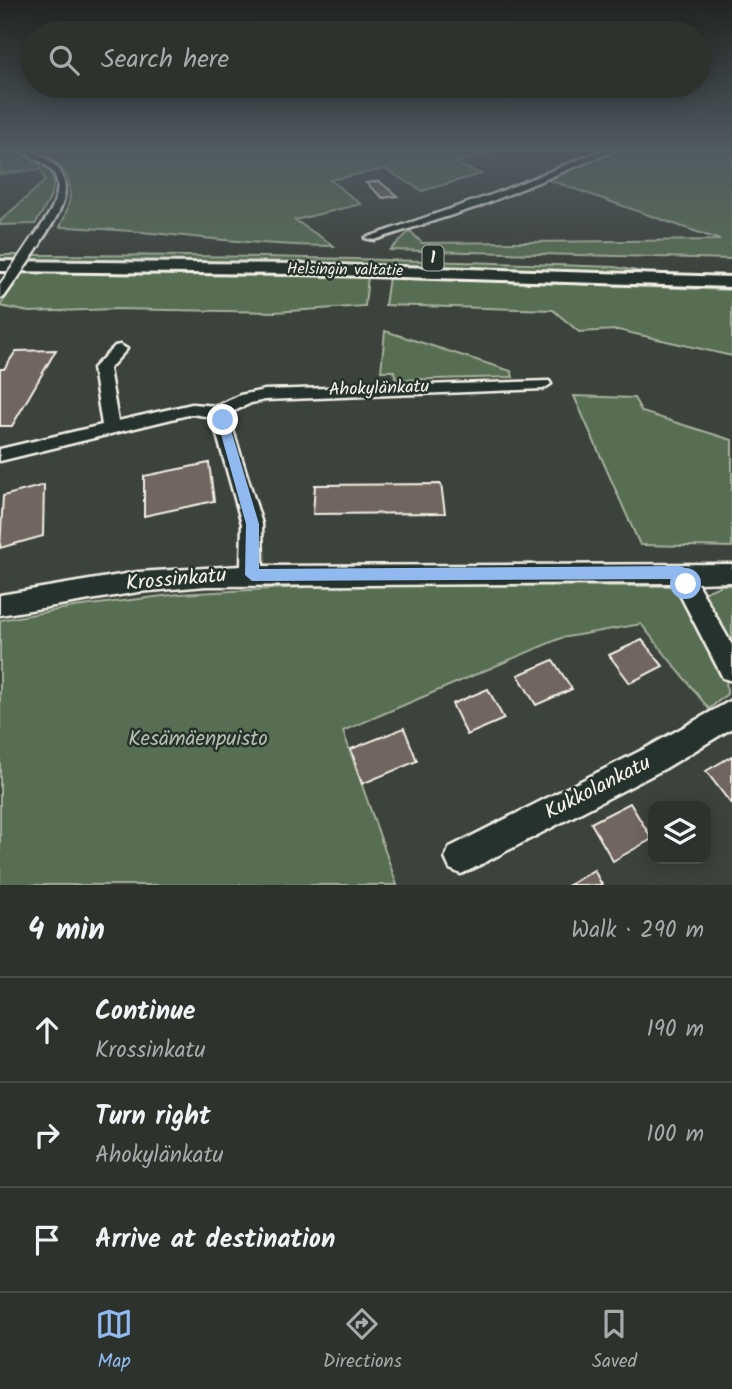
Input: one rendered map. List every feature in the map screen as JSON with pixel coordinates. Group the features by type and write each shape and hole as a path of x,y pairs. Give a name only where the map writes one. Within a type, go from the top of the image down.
{"highway":[{"name":"Helsingin valtatie","path":"0,252 303,255 732,267"},
{"name":"Helsingin valtatie","path":"6,271 300,269 732,282"}],"street":[{"path":"0,294 6,271 36,241 57,210 63,190"},
{"path":"369,238 510,190"},
{"path":"111,427 101,368 120,349"},
{"name":"Ahokylänkatu","path":"0,455 192,409 219,412 246,400 283,393 543,384"},
{"path":"219,412 252,524 252,575"},
{"path":"680,572 732,669"},
{"name":"Krossinkatu","path":"0,605 138,582 252,575 732,573"},
{"name":"Kukkolankatu","path":"461,858 656,758 732,713"}],"green space":[{"path":"35,190 52,190 35,224 0,225 0,221"},
{"path":"70,190 343,190 361,204 295,220 334,246 60,227"},
{"path":"578,190 732,190 732,259 390,250 410,231 422,243 720,240"},
{"path":"0,255 384,260 615,267 642,272 625,275 253,264 0,262"},
{"path":"22,273 368,276 365,306 275,312 115,309 29,312 0,306"},
{"path":"389,277 732,290 732,356 618,330 579,332 553,310 385,305"},
{"path":"385,331 511,371 513,377 396,380 394,371 381,371"},
{"path":"574,396 634,398 642,412 732,440 732,547 640,545"},
{"name":"Kesämäenpuisto","path":"342,585 670,586 683,599 726,676 727,694 709,709 641,624 561,638 343,731 397,885 0,885 0,620 74,607 179,594"},
{"path":"722,585 732,585 732,646 703,593"}],"building":[{"path":"374,190 390,190 397,196 383,198"},
{"path":"56,350 12,426 0,426 0,369 4,369 16,351"},
{"path":"209,463 214,501 144,516 144,476"},
{"path":"441,484 445,513 313,514 315,485"},
{"path":"44,485 43,536 0,548 3,496"},
{"path":"642,640 663,666 630,683 609,655"},
{"path":"553,660 572,689 536,705 518,675"},
{"path":"488,689 504,719 467,735 452,704"},
{"path":"404,728 417,761 362,784 351,749"},
{"path":"732,756 732,805 706,771"},
{"path":"630,803 648,832 648,841 613,861 591,823"},
{"path":"594,870 602,885 569,885"}],"route":[{"path":"223,420 252,524 252,575 680,572 686,584"}]}
